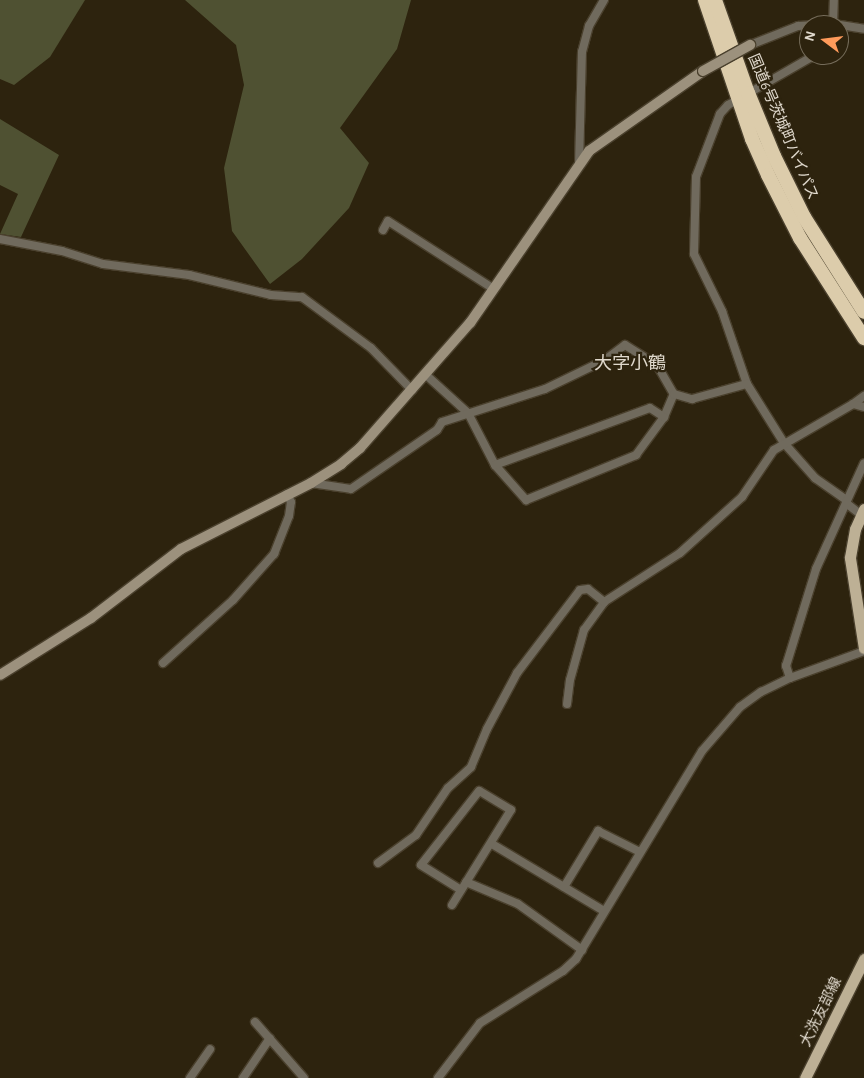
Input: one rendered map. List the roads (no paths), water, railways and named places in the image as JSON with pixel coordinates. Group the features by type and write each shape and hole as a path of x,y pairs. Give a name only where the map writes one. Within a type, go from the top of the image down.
{"highway":[{"name":"国道6号茨城町バイパス","path":"706,0 743,96 804,217 864,312"},
{"name":"国道6号茨城町バイパス","path":"715,0 743,96 752,140 789,217 864,338"}],"main road":[{"path":"863,513 850,558 864,650"},
{"name":"大洗友部線","path":"805,1078 864,959"}],"street":[{"path":"579,165 582,52 589,26 604,0"},
{"path":"834,0 834,15"},
{"path":"0,675 91,618 181,549 311,483 360,448 470,324 579,165 599,142 703,71 750,45 799,26"},
{"path":"849,27 864,29"},
{"path":"799,64 743,96 720,114 697,169 693,231 696,262 722,311 747,384 784,443 815,478 863,513"},
{"path":"383,230 388,221 494,288"},
{"path":"0,239 62,251 103,264 189,275 271,294 302,298 371,348 412,390"},
{"path":"311,483 351,489 437,430 442,422 545,389 605,360 625,346 657,365 674,394 692,399 747,384"},
{"path":"425,374 468,413 495,465 526,500 636,455 664,417 674,394"},
{"path":"567,704 570,680 584,630 604,602 680,553 752,487 768,456 784,443 864,396"},
{"path":"853,404 864,406"},
{"path":"495,465 650,408 664,417"},
{"path":"790,678 786,666 816,569 864,463"},
{"path":"163,663 233,600 274,554 289,516 291,502 287,494"},
{"path":"378,862 416,835 448,788 471,767 487,729 517,673 580,590 588,589 604,602"},
{"path":"438,1078 480,1023 563,971 582,950 702,751 749,700 790,678 864,650"},
{"path":"452,905 492,844 511,810 478,791 420,865 461,890"},
{"path":"564,887 598,830 640,852"},
{"path":"492,844 604,911"},
{"path":"466,882 518,904 582,950"},
{"path":"255,1022 300,1076"},
{"path":"243,1078 270,1038"},
{"path":"190,1078 210,1049"}],"district":[{"name":"大字小鶴","path":"630,364"}]}
